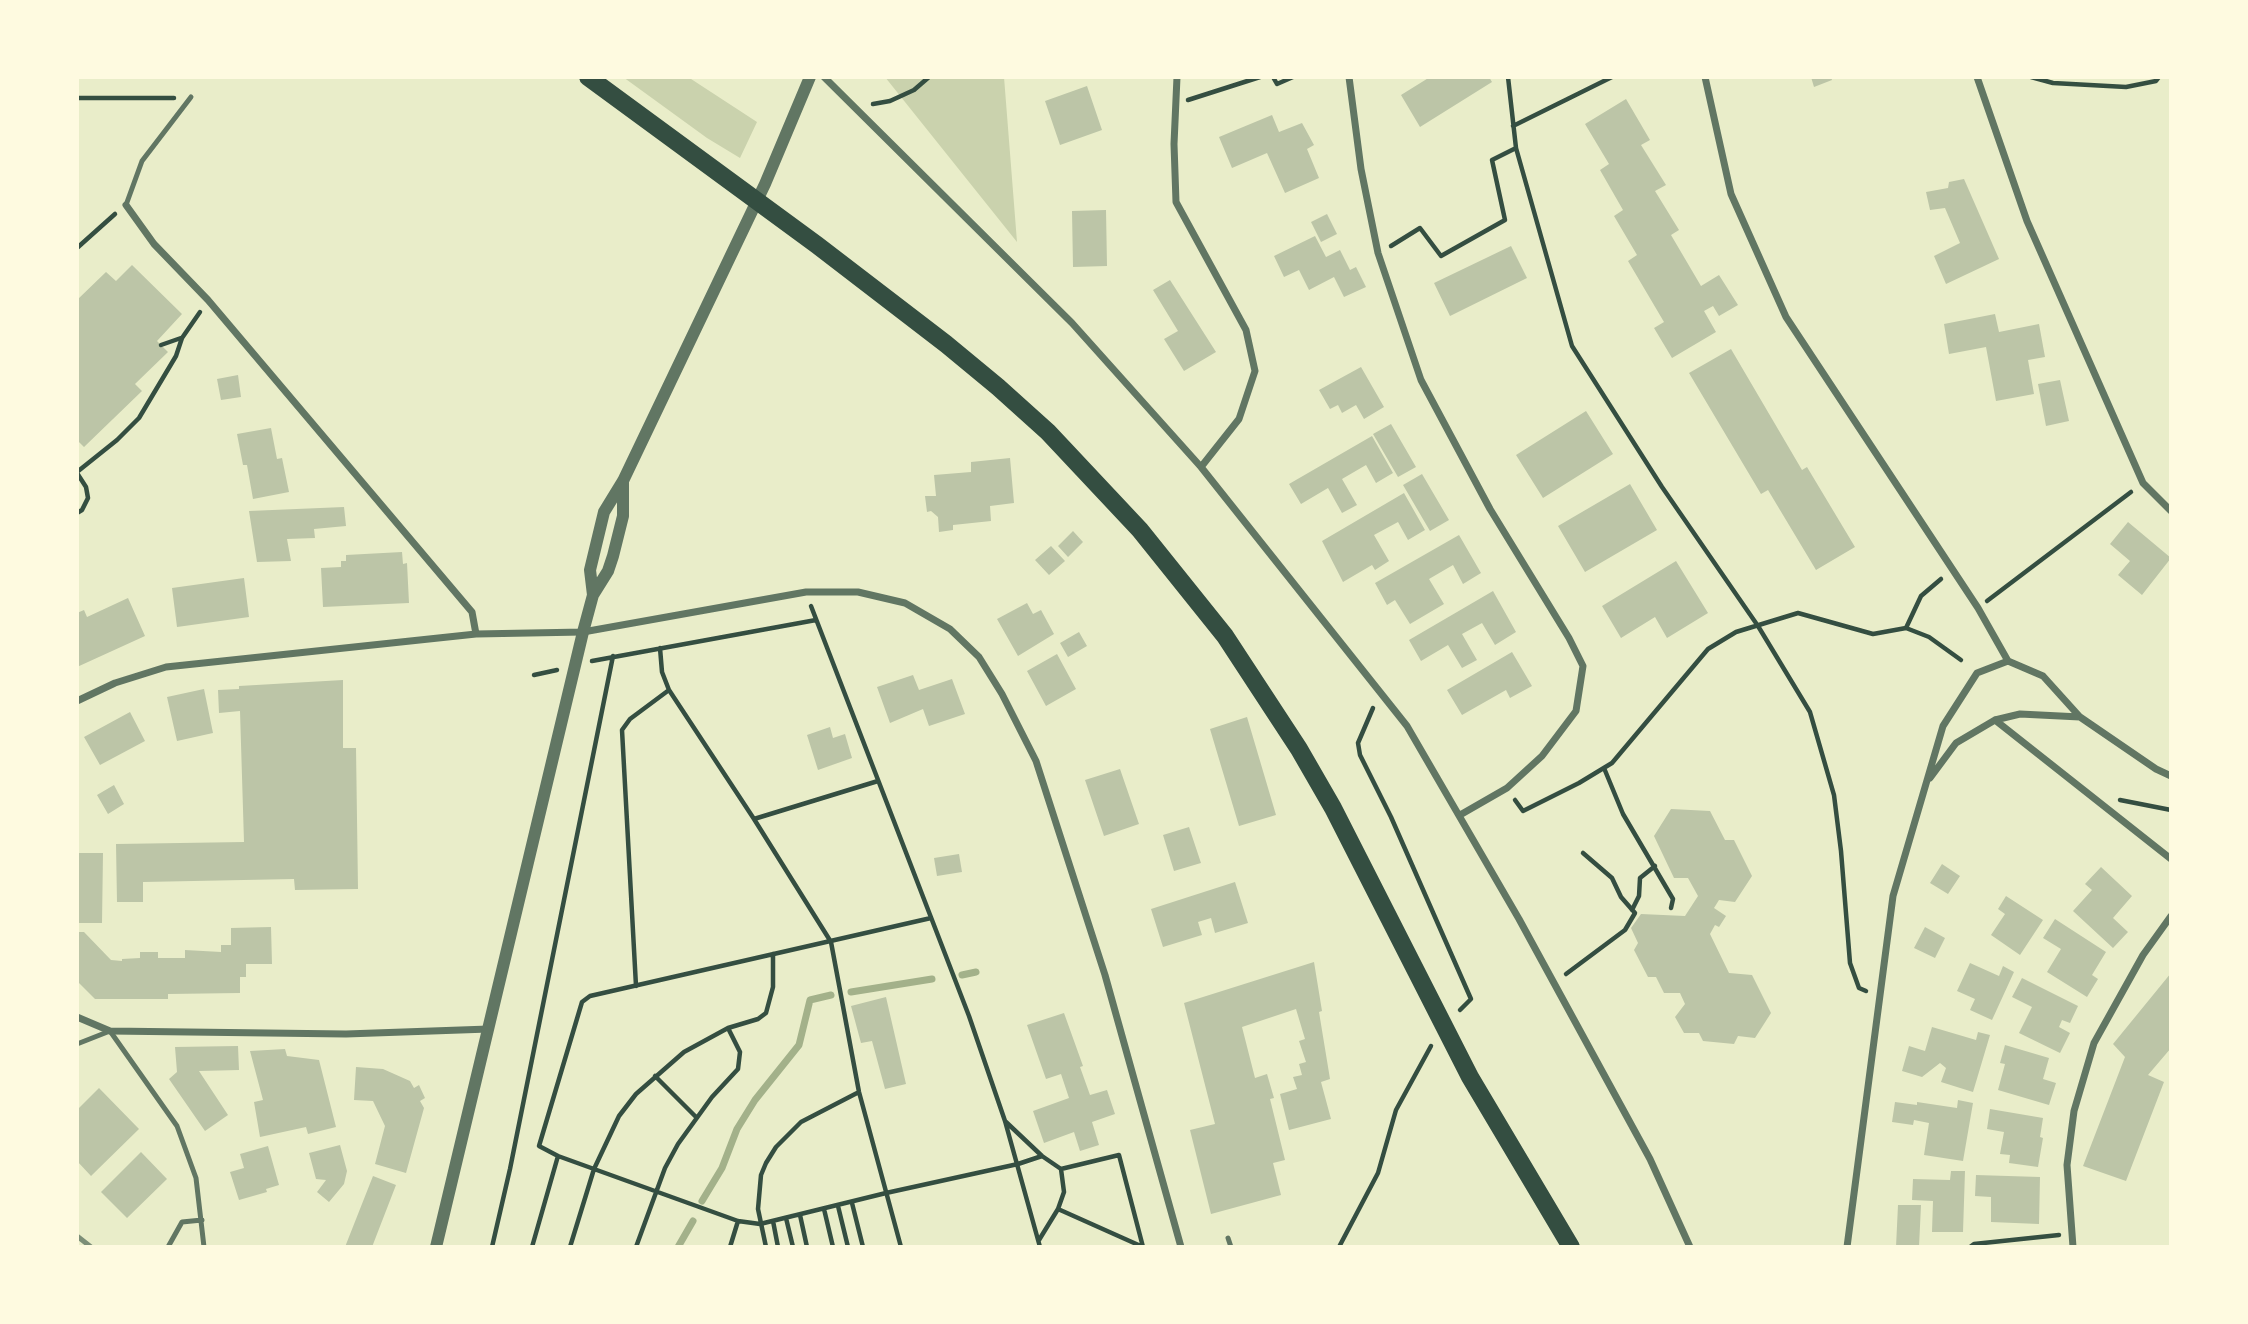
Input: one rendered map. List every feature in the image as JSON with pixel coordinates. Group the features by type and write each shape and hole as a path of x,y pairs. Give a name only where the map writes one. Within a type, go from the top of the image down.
{"main road":[{"path":"588,77 817,245 998,387 1095,480 1184,582 1233,647 1299,749 1333,808 1471,1077 1571,1247"}],"street":[{"path":"593,595 590,570 604,512 623,481 765,184 810,77"},
{"path":"824,77 1072,323 1201,467 1407,726 1460,815 1650,1159 1690,1247"},
{"path":"1177,77 1178,104 1174,144 1176,202 1246,330 1255,371 1239,419 1201,467"},
{"path":"1349,77 1361,169 1378,253 1421,380 1490,509 1569,638 1583,666 1576,711 1542,756 1507,788 1460,815"},
{"path":"1705,77 1731,194 1786,317 1953,569 2008,661 2043,676 2080,717 2155,769 2171,776"},
{"path":"1977,77 2027,221 2143,483 2171,511"},
{"path":"126,205 154,244 208,300 472,612 476,635"},
{"path":"436,1247 583,632 593,595 613,556 623,516 623,481"},
{"path":"77,701 115,684 166,667 476,635 583,632 806,592 858,592 905,603 950,629 979,657 1002,694 1036,761 1105,975 1181,1247"},
{"path":"1847,1247 1893,896 1942,726 1978,673 2008,661"},
{"path":"1926,784 1956,743 1995,720 2020,714 2080,717"},
{"path":"1995,720 2171,859"},
{"path":"2073,1247 2067,1166 2074,1111 2094,1043 2143,955 2171,916"},
{"path":"77,1017 110,1031 346,1034 489,1029"}],"lane":[{"path":"126,205 142,161 191,97"},
{"path":"77,1044 110,1031 177,1126 196,1178 204,1247"},
{"path":"168,1247 182,1222 202,1220"},
{"path":"1228,1238 1231,1247"}],"path":[{"path":"855,107 890,101 914,90 929,77"},
{"path":"1178,104 1260,77"},
{"path":"1273,77 1277,84 1293,77"},
{"path":"1508,77 1516,148 1572,346 1662,487 1758,626 1810,712 1834,795 1850,963 1859,988 1880,996"},
{"path":"1513,126 1612,77"},
{"path":"2031,77 2053,83 2126,87 2156,81 2159,77"},
{"path":"77,98 191,97"},
{"path":"1378,253 1420,228 1441,256 1505,220 1492,160 1516,148"},
{"path":"77,248 126,205"},
{"path":"77,513 82,510 88,498 86,487 77,472 117,440 139,418 176,356 182,338 208,300"},
{"path":"161,345 182,338"},
{"path":"1978,608 2143,483"},
{"path":"1906,628 1921,596 1953,569"},
{"path":"1507,788 1523,811 1604,768 1612,763 1708,649 1736,632 1798,613 1873,634 1906,628 1929,637 1961,660"},
{"path":"492,1247 613,656 816,620 1006,1121 1039,1244"},
{"path":"660,648 662,672 669,690 831,942 859,1092 901,1247"},
{"path":"636,986 622,730 631,719 669,690"},
{"path":"1380,691 1358,743 1360,755 1391,817 1471,999 1460,1010"},
{"path":"1604,768 1623,814 1673,900 1671,908"},
{"path":"754,819 878,781"},
{"path":"1553,982 1576,968 1625,930 1635,913 1621,897 1612,878 1583,852"},
{"path":"1632,910 1639,896 1640,878 1655,866"},
{"path":"931,918 590,996 582,1002 539,1146 558,1156 738,1221 760,1224 1018,1164 1042,1156"},
{"path":"570,1247 594,1169 619,1116 636,1094 684,1052 728,1028 758,1019 766,1013 773,987 773,954"},
{"path":"636,1247 665,1168 696,1117 738,1069 740,1052 728,1028"},
{"path":"1339,1247 1378,1173 1396,1110 1432,1045"},
{"path":"655,1076 696,1117"},
{"path":"766,1247 758,1209 761,1175 776,1147 801,1122 859,1092"},
{"path":"1006,1121 1042,1156 1061,1169 1119,1155 1143,1247"},
{"path":"532,1247 558,1156"},
{"path":"1039,1244 1064,1192 1061,1169"},
{"path":"852,1203 863,1247"},
{"path":"838,1206 848,1247"},
{"path":"824,1209 833,1247"},
{"path":"1058,1209 1143,1247"},
{"path":"800,1215 807,1247"},
{"path":"786,1218 793,1247"},
{"path":"730,1247 738,1221"},
{"path":"773,1221 778,1247"},
{"path":"1970,1247 1974,1244 2071,1234"}],"green space":[{"path":"623,77 688,77 757,122 740,158 707,138"},
{"path":"885,77 1004,77 1017,242"}],"building":[{"path":"1430,77 1489,77 1492,82 1420,127 1401,95"},
{"path":"1811,77 1831,77 1832,80 1814,87"},
{"path":"1087,86 1102,130 1060,145 1045,101"},
{"path":"1626,99 1650,140 1641,145 1666,185 1655,191 1679,230 1671,235 1701,286 1719,275 1738,305 1719,316 1713,306 1704,311 1716,332 1672,358 1654,328 1664,322 1628,261 1637,255 1614,216 1623,210 1600,170 1609,164 1585,124"},
{"path":"1272,115 1279,132 1302,123 1314,145 1307,149 1319,178 1285,193 1267,153 1232,168 1219,137"},
{"path":"1964,179 1999,259 1946,284 1934,256 1960,243 1945,208 1930,210 1926,192 1948,188 1949,182"},
{"path":"1106,210 1107,266 1073,267 1072,211"},
{"path":"1327,214 1337,234 1321,242 1311,222"},
{"path":"1315,236 1326,257 1340,250 1350,270 1356,267 1366,287 1344,297 1334,277 1309,290 1299,270 1284,277 1274,256"},
{"path":"1511,246 1527,278 1450,316 1434,283"},
{"path":"132,265 182,314 157,341 168,352 135,384 142,391 84,447 77,440 77,300 106,272 116,281"},
{"path":"1170,280 1216,352 1184,371 1164,339 1178,331 1153,290"},
{"path":"1995,314 1999,332 2039,324 2045,357 2028,360 2034,394 1996,401 1986,347 1949,354 1944,324"},
{"path":"1731,349 1802,470 1807,467 1855,547 1816,570 1768,490 1761,494 1689,373"},
{"path":"1361,367 1384,407 1364,419 1356,405 1342,413 1338,405 1330,409 1319,390"},
{"path":"238,375 241,397 221,400 217,379"},
{"path":"2060,380 2069,421 2046,426 2038,384"},
{"path":"1586,411 1613,454 1543,498 1516,455"},
{"path":"1391,424 1416,467 1398,477 1373,434"},
{"path":"271,428 277,459 282,458 289,492 253,499 247,465 243,465 237,434"},
{"path":"1372,436 1393,473 1376,483 1366,465 1342,479 1357,505 1342,513 1328,488 1301,504 1289,484"},
{"path":"1010,458 1014,503 990,506 991,521 953,525 953,530 939,532 938,517 931,511 927,512 925,496 936,496 934,475 971,472 971,462"},
{"path":"1422,474 1449,520 1430,531 1403,485"},
{"path":"1630,484 1657,530 1585,572 1558,526"},
{"path":"1404,493 1425,530 1408,540 1398,522 1374,535 1389,561 1375,570 1372,565 1343,582 1322,541"},
{"path":"344,507 346,526 314,529 315,538 287,539 291,561 257,562 249,511"},
{"path":"2128,522 2171,558 2142,595 2118,575 2130,561 2110,544"},
{"path":"1073,531 1083,542 1068,557 1058,546"},
{"path":"1459,535 1481,573 1463,584 1453,565 1429,579 1444,604 1410,624 1395,600 1387,605 1375,583"},
{"path":"1051,546 1065,561 1049,575 1035,560"},
{"path":"402,552 403,564 407,563 409,603 323,607 321,568 341,567 341,561 346,561 346,555"},
{"path":"1676,561 1708,613 1667,638 1655,617 1621,638 1602,606"},
{"path":"244,578 249,617 177,627 172,588"},
{"path":"1493,591 1516,632 1495,645 1482,623 1462,634 1477,660 1462,668 1448,645 1421,661 1409,640"},
{"path":"128,598 145,636 77,667 77,613 84,610 87,617"},
{"path":"1027,603 1033,614 1041,610 1054,634 1018,656 997,619"},
{"path":"1079,632 1087,646 1068,657 1060,643"},
{"path":"1512,652 1532,686 1510,698 1506,690 1462,715 1447,690"},
{"path":"1057,654 1076,689 1046,706 1027,671"},
{"path":"913,675 919,690 952,679 965,714 929,726 923,709 890,723 877,687"},
{"path":"343,680 343,748 356,748 358,889 295,890 294,879 143,882 143,902 117,902 116,844 244,842 240,711 219,713 218,690 239,689 239,686"},
{"path":"204,689 213,733 177,741 167,697"},
{"path":"130,712 145,741 100,765 84,737"},
{"path":"1247,717 1276,815 1239,826 1210,729"},
{"path":"830,727 833,738 845,734 852,758 818,770 807,735"},
{"path":"1120,769 1139,824 1104,836 1085,780"},
{"path":"114,785 124,804 108,814 97,795"},
{"path":"1671,809 1710,811 1725,840 1734,840 1752,876 1735,902 1719,900 1714,908 1726,916 1719,927 1715,925 1710,934 1729,973 1752,975 1771,1013 1755,1038 1738,1036 1734,1044 1703,1041 1699,1033 1684,1033 1675,1017 1685,1004 1680,993 1664,993 1656,977 1648,977 1634,950 1638,943 1631,928 1641,914 1685,916 1698,896 1688,878 1674,878 1654,836"},
{"path":"1189,827 1201,863 1174,871 1163,835"},
{"path":"77,853 103,853 102,923 77,923"},
{"path":"959,854 962,872 937,876 934,858"},
{"path":"1942,864 1960,876 1948,894 1930,883"},
{"path":"2101,867 2132,896 2113,918 2128,932 2113,948 2073,911 2092,890 2085,884"},
{"path":"1235,882 1248,923 1215,933 1211,918 1198,922 1202,935 1163,947 1151,909"},
{"path":"2006,896 2043,920 2020,955 1991,935 2005,914 1998,909"},
{"path":"2055,919 2106,952 2092,975 2098,979 2087,997 2047,972 2061,949 2043,938"},
{"path":"271,927 272,964 246,964 246,977 240,977 240,993 168,994 168,999 95,999 77,981 77,932 84,932 111,960 122,961 140,958 140,952 158,952 158,958 185,958 185,950 221,952 221,945 231,945 231,928"},
{"path":"1925,927 1945,938 1935,958 1914,948"},
{"path":"1314,962 1330,1079 1321,1082 1331,1119 1289,1130 1280,1094 1297,1089 1293,1077 1302,1075 1299,1064 1306,1062 1299,1041 1305,1039 1296,1009 1242,1027 1255,1078 1267,1074 1274,1098 1270,1099 1285,1160 1273,1163 1281,1195 1211,1214 1190,1130 1215,1124 1184,1003"},
{"path":"1970,963 1999,976 2003,966 2014,972 1992,1020 1970,1010 1975,999 1957,991"},
{"path":"2171,973 2171,1048 2148,1075 2164,1082 2126,1181 2083,1166 2125,1057 2113,1044"},
{"path":"2022,978 2078,1006 2070,1023 2062,1020 2059,1027 2070,1033 2060,1053 2019,1033 2032,1007 2012,997"},
{"path":"886,997 906,1084 885,1089 872,1041 861,1043 851,1006"},
{"path":"1064,1013 1090,1095 1107,1090 1115,1114 1092,1122 1099,1145 1080,1151 1074,1132 1044,1143 1033,1111 1069,1098 1061,1074 1046,1079 1027,1025"},
{"path":"1932,1027 1976,1040 1978,1032 1990,1035 1973,1092 1941,1082 1946,1068 1940,1063 1922,1077 1902,1071 1909,1046 1925,1051"},
{"path":"2005,1045 2049,1058 2043,1079 2056,1083 2049,1105 1998,1090 2005,1064 2000,1063"},
{"path":"238,1046 239,1070 199,1071 228,1115 205,1131 169,1079 177,1072 175,1047"},
{"path":"285,1049 287,1056 319,1060 336,1127 308,1134 306,1127 260,1137 254,1102 263,1100 250,1051"},
{"path":"356,1067 383,1069 410,1081 414,1088 419,1085 425,1098 420,1101 424,1108 406,1173 375,1164 385,1126 373,1101 354,1100"},
{"path":"99,1088 139,1129 91,1176 77,1161 77,1110"},
{"path":"1958,1100 1973,1103 1963,1161 1924,1155 1929,1123 1914,1120 1913,1125 1892,1122 1895,1102 1917,1105 1917,1102 1957,1108"},
{"path":"1990,1109 2043,1118 2038,1167 2009,1163 2010,1155 2000,1154 2004,1132 1987,1129"},
{"path":"340,1145 347,1171 344,1184 329,1202 317,1192 326,1180 316,1179 309,1153"},
{"path":"268,1146 279,1185 266,1189 267,1192 239,1200 230,1172 244,1168 240,1154"},
{"path":"141,1152 167,1179 127,1218 101,1192"},
{"path":"1951,1171 1965,1171 1963,1232 1932,1232 1933,1201 1912,1200 1913,1179 1950,1180"},
{"path":"1976,1175 2040,1177 2039,1224 1991,1222 1991,1197 1975,1196"},
{"path":"373,1176 396,1185 372,1247 345,1247"},
{"path":"1898,1205 1921,1205 1919,1247 1896,1247"}],"waterway":[{"path":"962,975 976,972"},
{"path":"851,992 932,979"},
{"path":"702,1201 722,1168 737,1129 755,1100 799,1045 810,1000 831,995"},
{"path":"678,1247 693,1221"}],"railway":[{"path":"77,1236 91,1247"}]}
